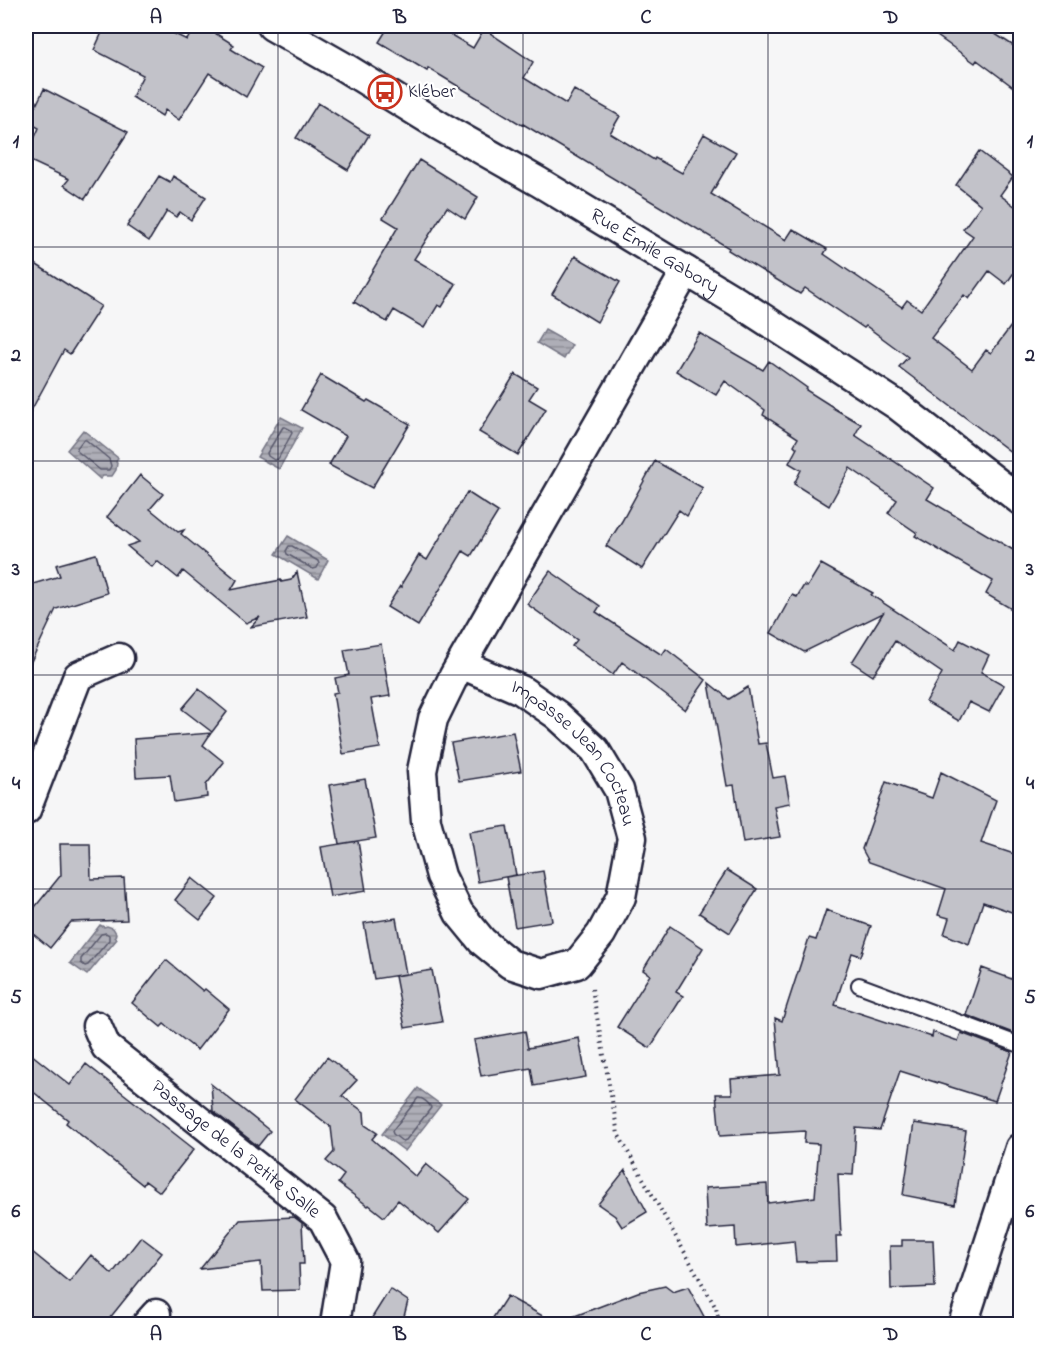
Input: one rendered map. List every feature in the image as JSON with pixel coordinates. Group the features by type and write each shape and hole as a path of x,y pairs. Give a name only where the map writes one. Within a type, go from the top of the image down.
{"street":[{"name":"Rue Émile Gabory","path":"272,26 306,34 440,126 539,182 736,301 897,405 1020,500"},
{"name":"Impasse Jean Cocteau","path":"461,664 521,690 557,715 595,750 619,790 632,838 621,897 601,934 577,964 541,974 510,964 482,941 459,913 441,876 426,821 422,771 433,719 461,664 686,271"},
{"path":"26,810 78,676 118,658"},
{"name":"Passage de la Petite Salle","path":"97,1026 106,1047 323,1219 345,1261 335,1324"},
{"path":"963,1324 1020,1148"}],"lane":[{"path":"859,985 1020,1045"}],"path":[{"path":"585,953 618,1134 716,1308 720,1324"}],"water":[{"path":"545,330 572,345 564,359 537,343"},
{"path":"281,417 302,428 279,469 257,457"},
{"path":"83,430 118,458 116,470 112,476 103,476 100,479 67,450"},
{"path":"288,536 328,560 318,579 276,554"},
{"path":"100,925 113,928 117,939 87,975 70,963"},
{"path":"418,1088 441,1105 405,1151 382,1134"}],"building":[{"path":"105,26 158,26 187,40 195,26 204,26 234,45 231,49 262,68 246,97 209,73 179,120 165,110 162,116 132,97 143,75 94,50"},
{"path":"389,26 436,26 473,48 484,29 533,62 524,78 566,104 574,90 620,116 610,133 654,160 655,158 682,173 704,134 736,152 711,194 786,240 793,229 827,249 824,254 902,307 907,300 921,310 973,236 963,229 981,205 956,185 979,151 1013,177 1000,195 1020,210 1020,264 1006,284 989,271 969,299 964,295 931,338 972,369 986,350 991,353 1020,314 1020,459 899,367 908,357 866,326 864,328 805,288 800,294 728,250 729,248 523,124 379,42"},
{"path":"923,26 983,26 1020,50 1020,92 977,60 975,63"},
{"path":"44,89 128,132 85,199 64,185 69,179 26,159 39,128 28,122"},
{"path":"318,103 369,135 348,170 296,138"},
{"path":"419,160 478,197 465,219 447,207 414,259 456,284 442,307 438,305 424,328 394,310 387,322 354,302 398,227 383,218"},
{"path":"159,176 170,182 173,176 206,197 191,220 180,212 176,217 167,211 149,241 127,226"},
{"path":"575,256 620,282 597,322 552,294"},
{"path":"26,258 101,306 70,354 64,350 26,420"},
{"path":"699,333 763,370 769,361 807,388 806,390 861,424 855,435 934,488 927,499 1020,554 1020,614 986,594 993,581 915,536 917,533 888,513 897,500 850,468 829,506 794,484 801,470 789,463 797,448 794,445 798,438 763,415 765,410 725,381 716,395 676,371"},
{"path":"515,374 537,387 529,399 546,409 518,455 479,432"},
{"path":"321,375 366,402 368,400 410,424 372,488 329,465 346,436 301,410"},
{"path":"655,461 703,488 687,516 679,510 642,569 606,546"},
{"path":"140,475 163,494 150,509 178,532 184,530 181,534 237,580 231,590 291,580 297,572 307,617 251,627 260,617 246,623 183,571 178,578 157,561 152,567 127,546 139,542 107,517"},
{"path":"467,492 498,512 471,556 463,551 418,626 387,607 400,586 402,587 402,583 419,555 427,560"},
{"path":"96,554 107,593 56,609 26,672 26,586 60,576 56,565"},
{"path":"821,564 873,593 871,595 955,650 960,640 989,655 981,672 1004,685 989,712 969,702 959,721 926,702 942,673 895,641 873,676 852,662 883,613 804,652 771,633 792,595 797,597 804,585 807,587"},
{"path":"550,571 600,606 596,612 662,655 666,649 706,680 685,710 622,662 613,675 572,646 577,640 527,604"},
{"path":"381,644 390,696 371,699 380,748 343,754 333,693 338,692 335,678 349,675 344,650"},
{"path":"709,683 729,699 748,687 758,744 766,743 773,778 785,776 790,803 774,806 780,837 743,843 734,785 727,786"},
{"path":"199,689 227,712 212,732 182,709"},
{"path":"513,732 521,771 459,781 451,743"},
{"path":"211,733 203,745 224,762 206,785 207,797 174,802 170,775 136,777 134,739"},
{"path":"941,772 996,800 981,843 1020,856 1020,915 983,902 969,944 944,934 949,918 938,915 946,889 869,862 862,849 886,782 932,798"},
{"path":"365,779 376,838 339,844 329,785"},
{"path":"507,826 516,875 478,882 469,832"},
{"path":"358,841 366,891 330,897 321,847"},
{"path":"60,844 90,844 91,879 124,878 127,920 71,922 50,948 26,928 26,918 61,875"},
{"path":"727,870 757,889 730,933 699,913"},
{"path":"543,871 552,921 515,927 506,877"},
{"path":"192,878 217,898 200,920 175,900"},
{"path":"826,910 871,926 861,956 852,953 835,1005 932,1037 933,1032 958,1041 961,1033 1012,1052 995,1101 900,1071 880,1130 856,1128 853,1175 838,1174 841,1236 836,1236 837,1261 796,1262 794,1241 736,1247 735,1227 707,1229 705,1188 767,1184 768,1203 815,1197 819,1144 804,1143 805,1131 720,1136 716,1094 732,1094 731,1079 780,1075 775,1018 782,1021 809,938 816,940"},
{"path":"396,918 406,974 374,979 364,923"},
{"path":"670,926 703,948 676,992 683,996 650,1048 617,1027 650,975 643,970"},
{"path":"166,960 229,1009 197,1050 164,1024 161,1027 132,1003"},
{"path":"982,968 1020,982 1018,1035 966,1015"},
{"path":"432,970 442,1022 405,1028 395,976"},
{"path":"525,1031 528,1048 579,1038 586,1077 534,1086 531,1068 481,1076 474,1040"},
{"path":"26,1050 70,1085 86,1064 194,1149 160,1192 145,1181 143,1185 66,1123 68,1120 26,1086"},
{"path":"327,1057 357,1080 342,1096 364,1112 365,1125 377,1133 372,1139 416,1177 426,1164 469,1199 439,1233 398,1200 384,1217 338,1183 344,1175 326,1161 334,1152 331,1127 295,1099"},
{"path":"211,1084 270,1131 258,1146 213,1111"},
{"path":"914,1123 966,1131 955,1205 903,1195"},
{"path":"625,1170 647,1212 622,1227 615,1216 598,1204"},
{"path":"294,1217 302,1223 304,1264 299,1264 300,1290 263,1291 261,1262 200,1269 240,1220"},
{"path":"141,1237 162,1253 105,1324 26,1324 26,1247 69,1282 91,1255 112,1274"},
{"path":"902,1240 933,1240 935,1287 891,1289 890,1246 902,1246"},
{"path":"665,1286 673,1292 688,1287 708,1324 560,1324 559,1322 638,1292"},
{"path":"390,1289 408,1301 402,1324 368,1324"},
{"path":"507,1296 557,1324 489,1324"}],"place":[{"name":"Kléber","path":"385,92"}]}
